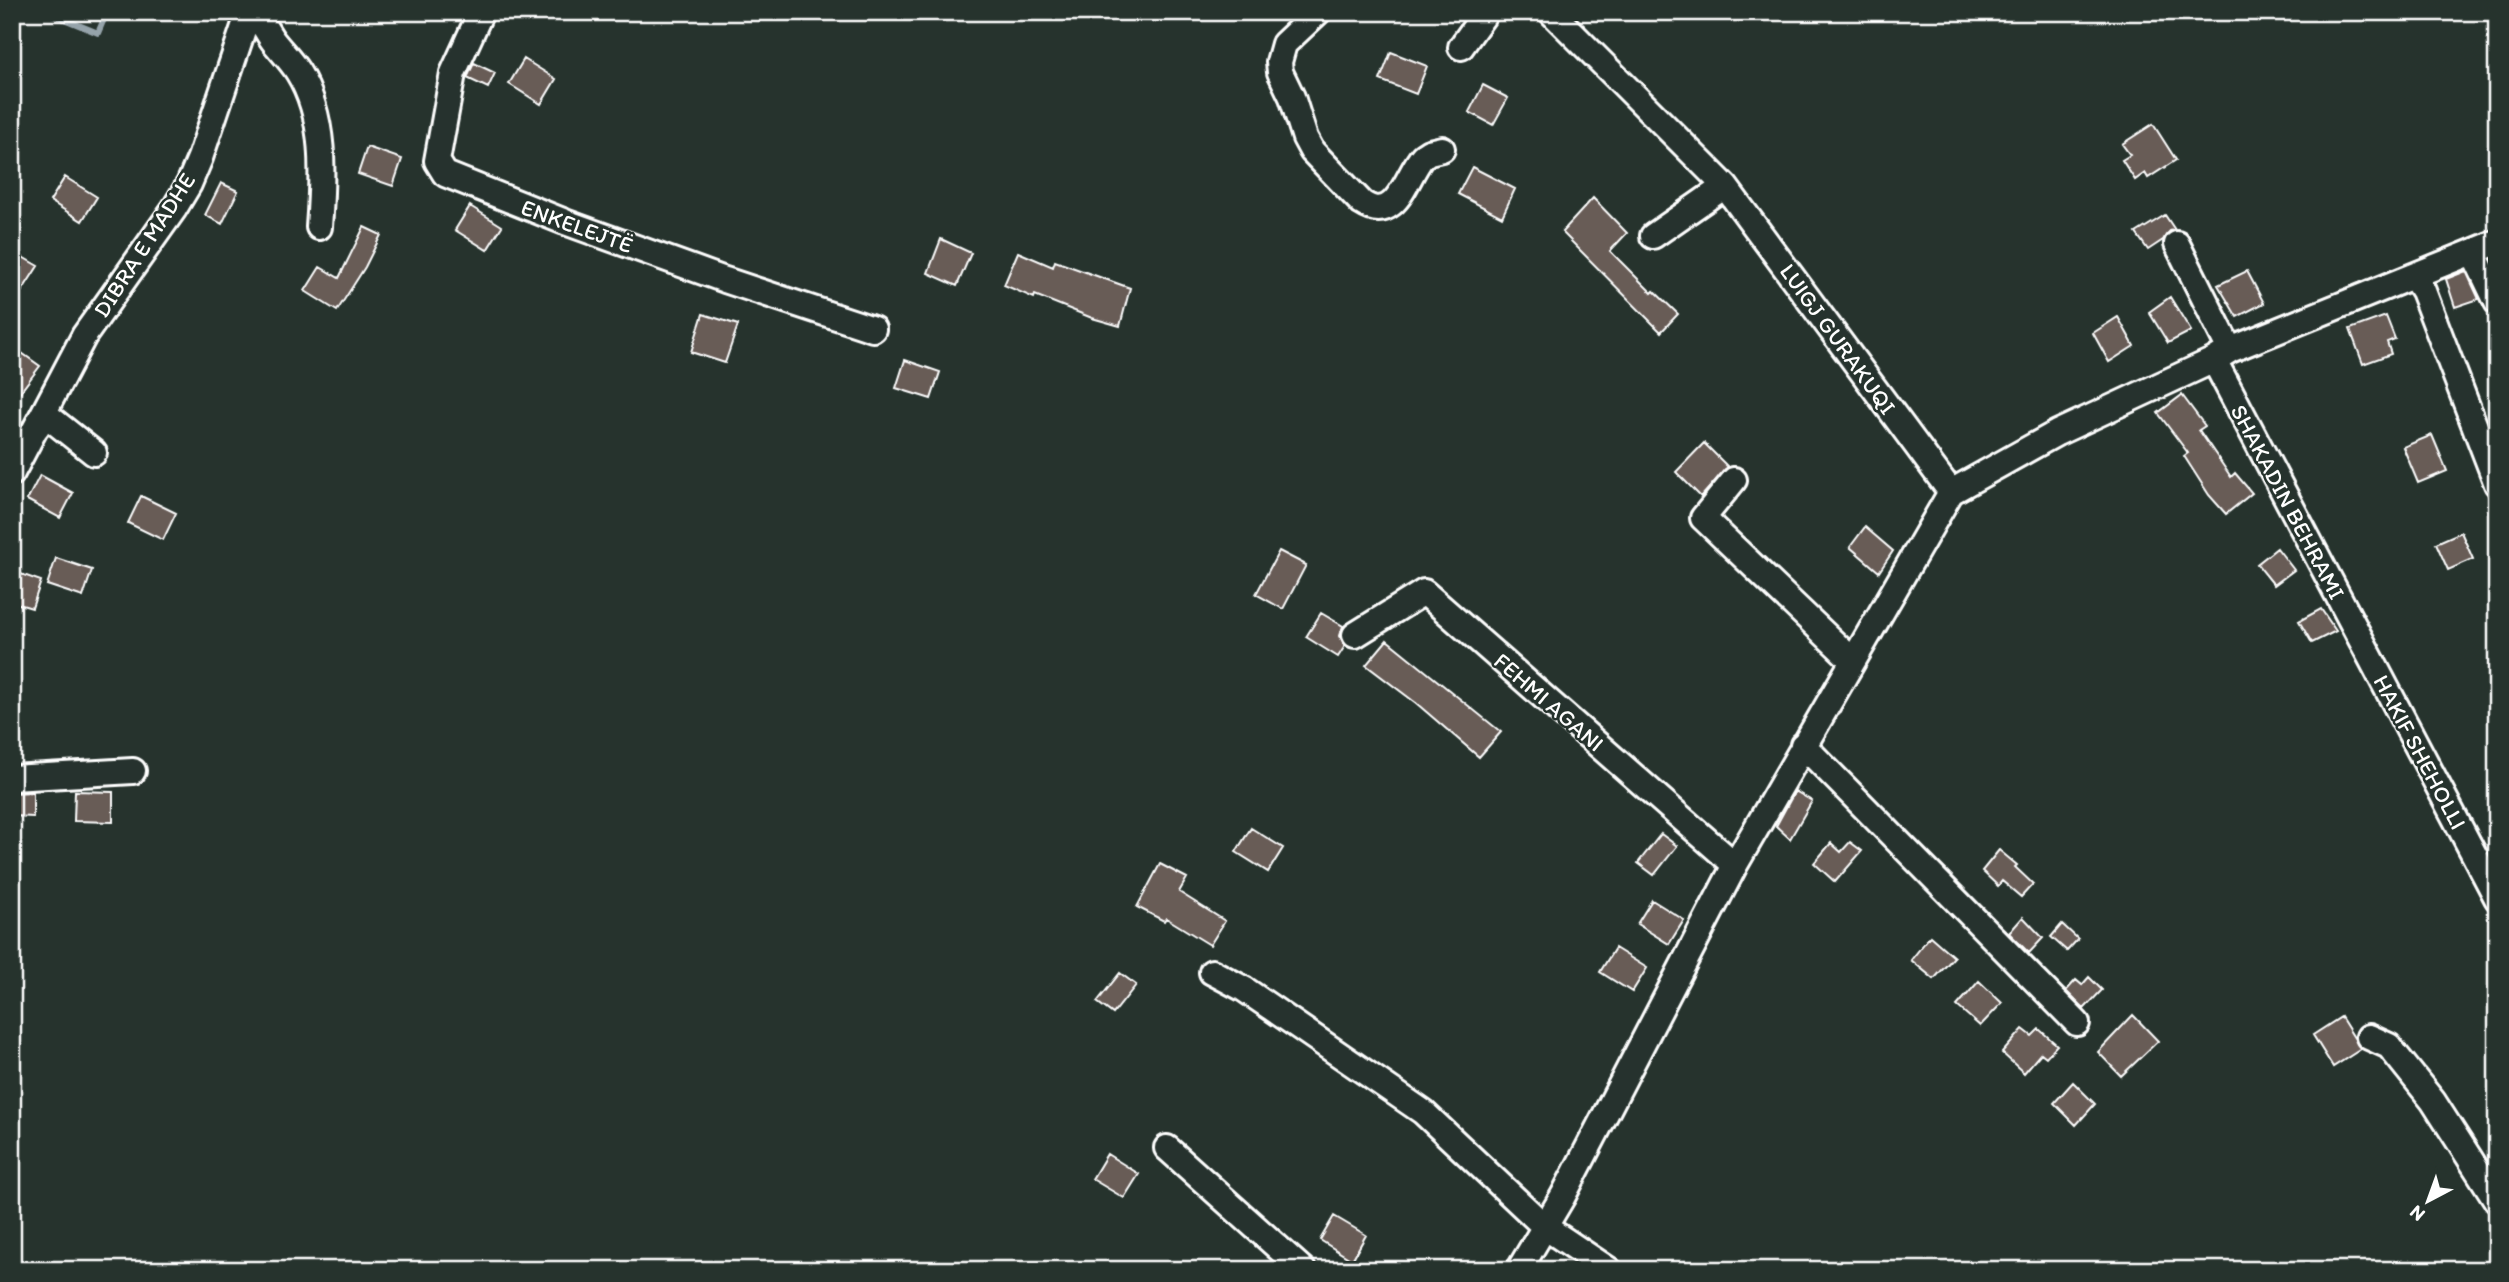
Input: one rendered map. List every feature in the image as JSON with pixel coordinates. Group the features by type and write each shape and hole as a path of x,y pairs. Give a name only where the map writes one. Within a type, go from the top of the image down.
{"street":[{"name":"DIBRA E MADHE","path":"12,473 84,336 189,184 250,12 259,17 273,41 298,71 315,110 321,161 319,227"},
{"name":"ENKELEJTË","path":"481,12 458,58 448,93 437,162 445,174 725,280 873,329"},
{"path":"1318,12 1284,44 1279,62 1305,138 1319,161 1367,207 1380,209 1397,200 1423,156 1442,149"},
{"path":"1461,47 1486,12"},
{"name":"LUIGJ GURAKUQI","path":"1550,12 1725,186 1951,492"},
{"path":"1653,236 1725,186"},
{"path":"1519,1270 1545,1227 1735,865 1951,492 2057,433 2222,356 2497,242"},
{"name":"SHAKADIN BEHRAMI","path":"2177,244 2222,356 2362,645"},
{"path":"2473,252 2497,302"},
{"path":"2414,277 2423,291 2497,484"},
{"path":"35,430 46,414 94,453"},
{"path":"1734,480 1703,518 1853,661"},
{"name":"FEHMI AGANI","path":"1355,635 1424,592 1735,865"},
{"name":"HAKIF SHEHOLLI","path":"2362,645 2497,898"},
{"path":"1803,745 2077,1023"},
{"path":"12,778 133,771"},
{"path":"1212,972 1244,989 1423,1112 1545,1227 1609,1270"},
{"path":"2369,1037 2389,1046 2433,1101 2497,1201"},
{"path":"1167,1148 1303,1270"}],"building":[{"path":"1391,52 1427,66 1416,94 1380,80"},
{"path":"524,59 556,79 541,104 509,84"},
{"path":"474,63 495,73 488,88 467,78"},
{"path":"1483,85 1508,98 1493,125 1469,112"},
{"path":"2153,124 2176,160 2148,178 2145,173 2135,180 2122,160 2130,155 2122,144"},
{"path":"367,147 402,159 393,186 358,174"},
{"path":"1472,167 1515,189 1502,217 1458,194"},
{"path":"65,177 97,197 82,221 50,201"},
{"path":"221,183 238,191 222,224 205,215"},
{"path":"1593,198 1627,233 1610,251 1652,293 1654,291 1678,314 1661,332 1562,232"},
{"path":"470,206 502,226 487,250 455,230"},
{"path":"2165,215 2175,230 2170,231 2163,240 2148,250 2136,233"},
{"path":"364,227 381,235 365,267 337,311 305,291 320,267 339,278"},
{"path":"941,239 971,253 957,286 928,273"},
{"path":"12,251 38,266 22,291 12,285"},
{"path":"1018,252 1053,267 1055,261 1130,288 1120,326 1035,295 1034,298 1004,285"},
{"path":"2247,271 2264,303 2237,317 2218,285"},
{"path":"2466,271 2479,299 2455,307 2446,279"},
{"path":"2170,297 2191,331 2168,343 2149,312"},
{"path":"703,314 738,325 725,363 691,352"},
{"path":"2386,316 2395,339 2387,342 2391,354 2363,364 2350,329"},
{"path":"2118,317 2134,346 2109,362 2093,333"},
{"path":"12,346 40,366 12,403"},
{"path":"905,360 940,372 931,399 896,388"},
{"path":"2182,395 2205,426 2199,430 2231,477 2235,473 2252,493 2226,514 2209,495 2184,456 2188,453 2158,413"},
{"path":"2432,435 2447,471 2418,483 2403,447"},
{"path":"1704,443 1728,467 1701,497 1676,472"},
{"path":"40,475 73,493 60,518 27,500"},
{"path":"141,496 176,513 163,540 128,523"},
{"path":"1865,527 1893,551 1879,572 1850,547"},
{"path":"2461,532 2473,559 2448,570 2436,543"},
{"path":"2277,548 2294,570 2274,585 2257,564"},
{"path":"1279,551 1306,565 1283,609 1256,594"},
{"path":"56,558 92,570 83,597 47,585"},
{"path":"12,571 41,581 32,608 12,602"},
{"path":"2321,609 2336,631 2312,643 2299,621"},
{"path":"1321,613 1343,626 1340,636 1345,646 1338,657 1306,637"},
{"path":"1387,640 1501,732 1479,757 1366,665"},
{"path":"75,791 113,792 113,822 74,821"},
{"path":"1795,791 1812,801 1790,839 1776,826"},
{"path":"33,792 33,817 12,816 12,793"},
{"path":"1251,828 1283,848 1268,872 1236,852"},
{"path":"1661,834 1677,846 1654,875 1638,863"},
{"path":"1850,842 1862,851 1835,882 1814,863 1831,843 1841,852"},
{"path":"1999,850 2017,865 2015,867 2033,884 2021,897 2002,881 1998,886 1982,871"},
{"path":"1160,864 1187,878 1179,892 1225,921 1210,945 1166,918 1164,921 1137,907"},
{"path":"1652,900 1684,920 1669,944 1637,924"},
{"path":"2023,917 2043,938 2029,953 2009,933"},
{"path":"2062,924 2078,939 2067,951 2051,937"},
{"path":"1930,936 1954,957 1934,979 1911,960"},
{"path":"1615,948 1647,968 1632,992 1600,972"},
{"path":"1120,973 1136,985 1113,1014 1097,1002"},
{"path":"2089,977 2102,990 2084,1009 2066,991 2076,980 2082,985"},
{"path":"1979,981 2002,1003 1980,1026 1957,1006"},
{"path":"2133,1015 2158,1041 2121,1076 2098,1052"},
{"path":"2341,1017 2361,1049 2333,1067 2313,1035"},
{"path":"2023,1029 2032,1036 2039,1029 2057,1045 2046,1057 2041,1053 2024,1073 2002,1053"},
{"path":"2073,1082 2095,1104 2076,1125 2054,1103"},
{"path":"1107,1154 1139,1174 1124,1198 1092,1179"},
{"path":"1334,1216 1366,1235 1352,1260 1320,1240"}],"waterway":[{"path":"47,12 98,33 107,12"}]}
